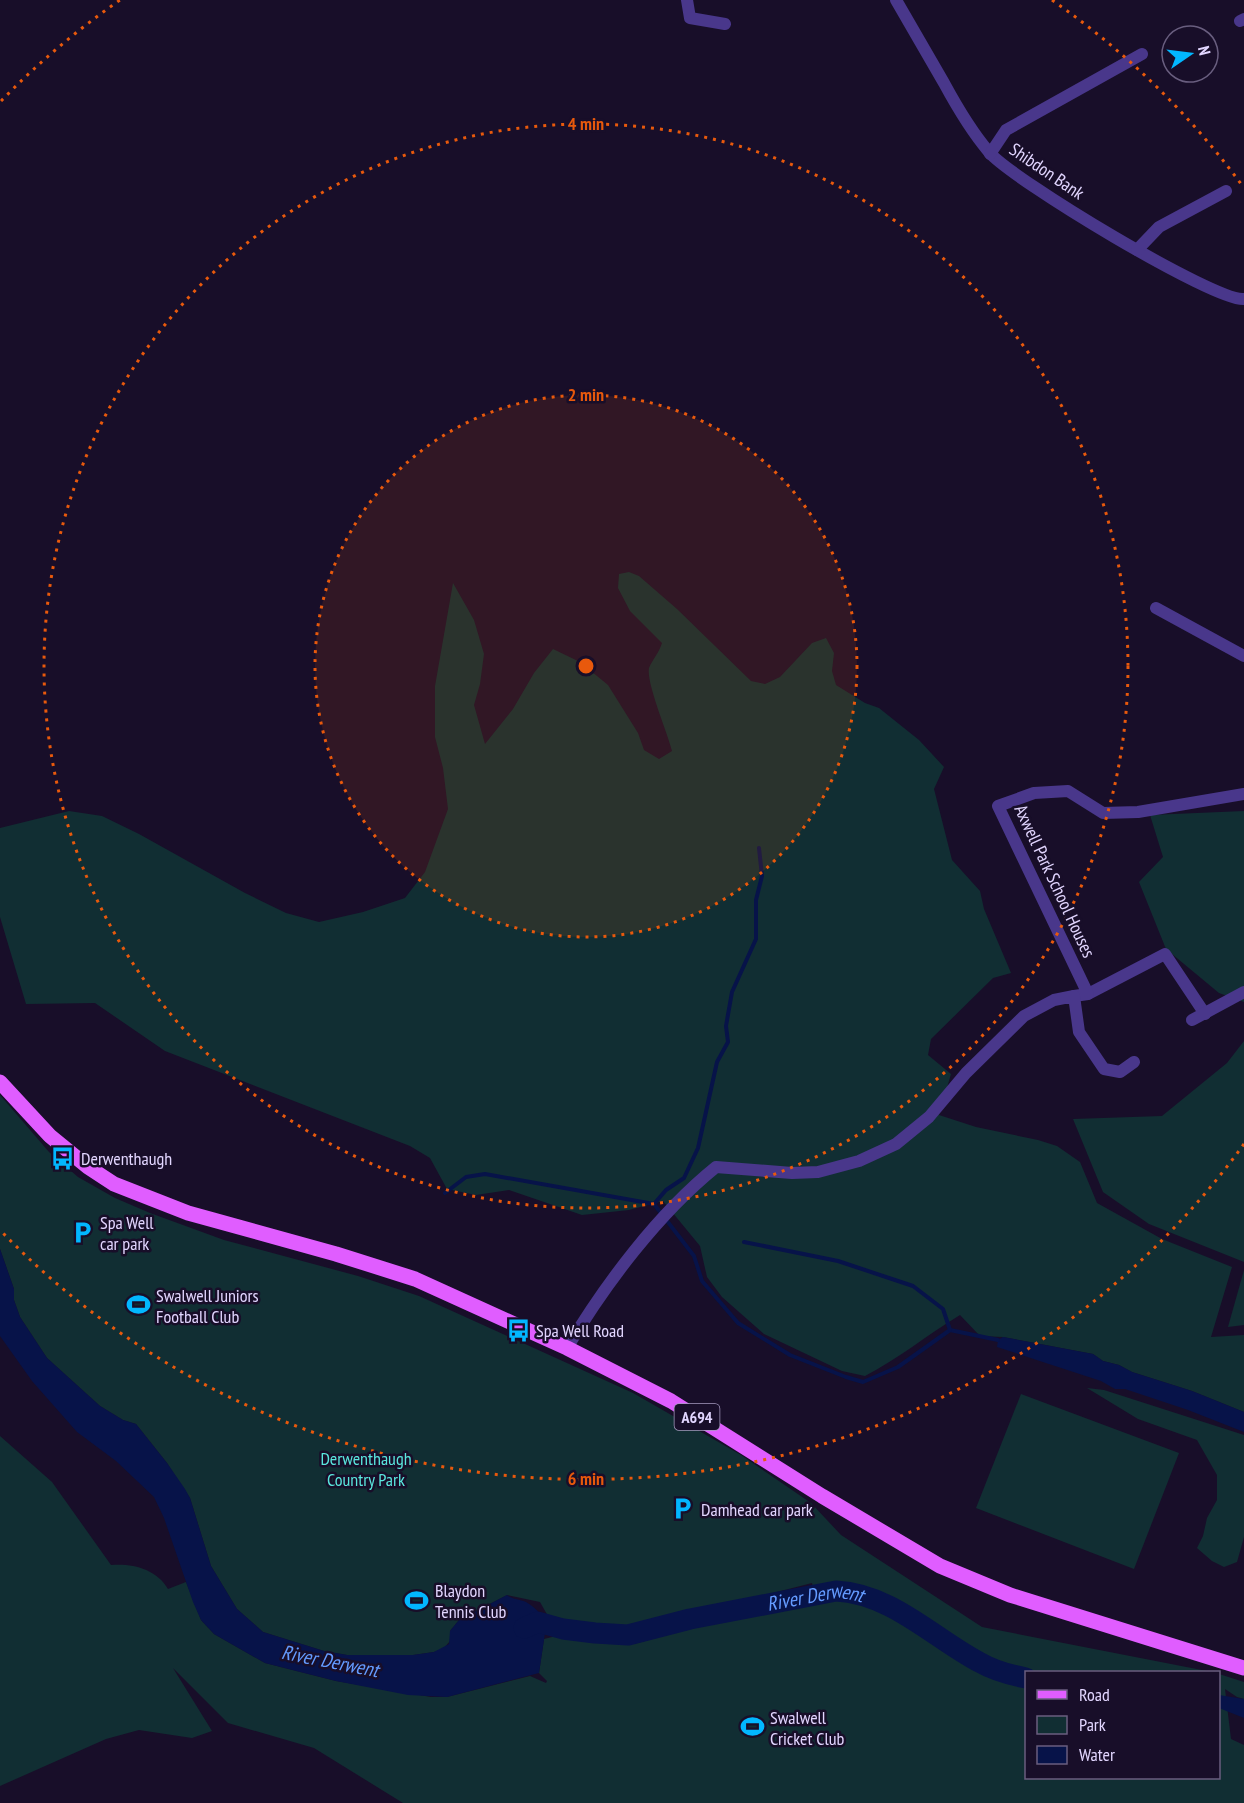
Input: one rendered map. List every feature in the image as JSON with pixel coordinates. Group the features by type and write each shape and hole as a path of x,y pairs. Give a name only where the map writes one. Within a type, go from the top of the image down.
{"main road":[{"name":"A694","path":"0,1082 39,1124 88,1167 114,1184 188,1213 336,1254 415,1279 567,1348 671,1401 832,1502 940,1566 1010,1595 1244,1668"}],"street":[{"path":"687,0 690,18 725,24"},
{"name":"Shibdon Bank","path":"896,0 965,121 990,154 1030,185 1137,250 1221,294 1244,299"},
{"path":"990,154 1006,130 1142,54"},
{"path":"1137,250 1159,227 1226,191"},
{"path":"1156,608 1244,656"},
{"name":"Axwell Park School Houses","path":"1088,994 998,806 1034,793 1068,791 1103,813 1138,812 1244,795"},
{"path":"567,1348 590,1309 635,1251 694,1185 716,1167 743,1167 792,1173 818,1172 859,1161 896,1144 929,1117 966,1073 1024,1016 1054,999 1088,994 1164,954 1205,1014"},
{"path":"1192,1020 1244,992"},
{"path":"1074,996 1079,1032 1104,1069 1120,1072 1134,1062"}],"green space":[{"path":"629,572 639,576 677,609 751,681 765,684 780,677 812,643 826,638 834,653 832,671 836,685 865,703 879,708 919,740 944,767 934,789 952,860 980,891 984,909 1011,973 993,978 931,1039 928,1055 951,1074 939,1115 976,1127 1057,1146 1080,1162 1097,1203 1162,1239 1232,1267 1211,1337 1244,1335 1244,1412 1192,1391 1103,1361 1093,1354 1003,1337 980,1336 960,1315 865,1376 842,1371 764,1334 722,1297 707,1277 700,1246 663,1201 629,1210 582,1215 509,1190 476,1195 447,1189 430,1158 410,1146 165,1051 95,1003 26,1004 0,917 0,828 69,811 102,816 245,893 286,913 319,922 363,912 405,898 425,872 448,809 443,768 435,737 435,686 453,583 474,620 484,654 480,684 474,705 485,744 513,709 534,673 553,649 580,662 608,685 638,733 644,750 659,759 672,751 649,675 649,668 662,643 630,611 618,588 619,574"},
{"path":"1244,811 1244,1002 1219,993 1166,949 1139,882 1163,857 1150,815"},
{"path":"1244,1041 1244,1262 1149,1224 1103,1192 1073,1119 1162,1116 1227,1063"},
{"name":"Derwenthaugh Country Park","path":"0,1095 49,1152 78,1177 115,1198 224,1240 358,1276 419,1296 633,1393 741,1455 811,1503 841,1535 982,1627 1207,1671 1025,1671 1025,1779 1220,1779 1220,1674 1244,1682 1244,1699 1225,1689 1231,1739 1244,1745 1244,1803 403,1803 314,1748 228,1723 173,1668 212,1731 192,1738 139,1730 106,1739 0,1786 0,1436 52,1482 111,1565 135,1566 151,1572 168,1589 186,1582 201,1620 214,1634 265,1663 336,1681 431,1697 447,1697 530,1676 546,1683 547,1681 539,1673 544,1639 556,1636 585,1641 634,1644 743,1617 817,1604 812,1583 741,1601 691,1609 630,1627 575,1628 553,1625 540,1602 507,1595 459,1620 450,1631 450,1641 444,1648 413,1655 347,1655 324,1651 263,1632 237,1609 211,1566 190,1498 167,1463 136,1424 123,1420 100,1406 47,1358 20,1317 14,1300 14,1289 0,1249"},
{"path":"1244,1270 1244,1325 1228,1327"},
{"path":"1087,1388 1104,1390 1244,1435 1244,1537 1237,1562 1224,1567 1212,1561 1197,1548 1203,1536 1207,1518 1217,1500 1217,1475 1197,1440 1138,1419"},
{"path":"1021,1394 1179,1453 1134,1569 976,1508"}],"water":[{"path":"0,1249 14,1289 14,1300 20,1317 47,1358 100,1406 123,1420 136,1424 167,1463 190,1498 211,1566 237,1609 263,1632 324,1651 347,1655 413,1655 434,1652 449,1644 450,1631 459,1620 507,1595 530,1604 551,1628 545,1633 539,1673 447,1697 408,1695 336,1681 265,1663 214,1634 201,1620 193,1602 164,1518 154,1497 116,1461 77,1432 32,1381 0,1336"},
{"path":"1003,1337 1093,1354 1103,1361 1119,1365 1132,1372 1192,1391 1244,1412 1244,1432 1188,1410 1125,1389 1115,1389 1101,1381 997,1347 998,1340"},
{"path":"1220,1695 1244,1699 1244,1718 1220,1708"}],"waterway":[{"path":"654,1204 666,1190 684,1178 698,1148 717,1062 728,1042 726,1026 732,992 756,939 756,900 762,876 759,848"},
{"path":"445,1193 466,1177 485,1174 654,1204 694,1256 702,1281 738,1323 790,1355 863,1382 898,1367 950,1330 998,1340"},
{"path":"744,1242 838,1261 913,1286 943,1309 950,1330"},
{"name":"River Derwent","path":"524,1628 538,1622 563,1629 628,1635 690,1619 836,1591 856,1594 893,1608 984,1665 1025,1678"}],"place":[{"name":"Derwenthaugh","path":"63,1158"},
{"name":"Spa Well car park","path":"82,1232"},
{"name":"Swalwell Juniors Football Club","path":"138,1305"},
{"name":"Spa Well Road","path":"518,1330"},
{"name":"Damhead car park","path":"683,1509"},
{"name":"Blaydon Tennis Club","path":"417,1600"},
{"name":"Swalwell Cricket Club","path":"752,1727"}]}
